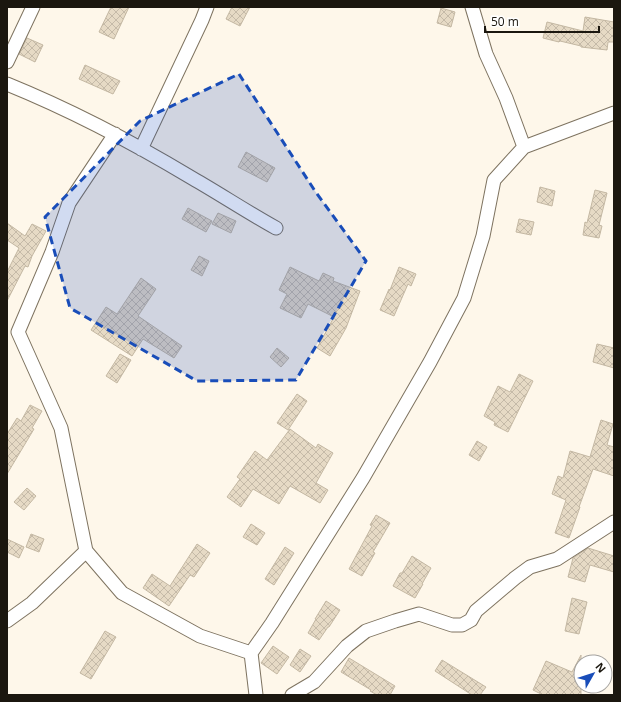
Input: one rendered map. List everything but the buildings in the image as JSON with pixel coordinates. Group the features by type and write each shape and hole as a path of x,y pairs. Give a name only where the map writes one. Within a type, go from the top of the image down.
{"street":[{"path":"7,62 33,7"},
{"path":"141,149 207,7"},
{"path":"472,7 486,54 506,98 524,147"},
{"path":"7,84 70,111 115,134 276,228"},
{"path":"256,695 251,653 272,624 359,484 430,362 464,298 483,236 494,180 524,147 614,113"},
{"path":"115,134 69,204 52,252 12,329 60,428 86,551 122,593 200,636 251,653"},
{"path":"292,695 314,682 347,646 366,631 419,614 452,625 462,626 471,620 476,611 530,567 558,559 614,522"},
{"path":"7,621 32,603 86,551"}],"highlighted area":[{"path":"239,74 315,191 366,261 296,380 197,381 70,308 45,217 140,121"}]}
